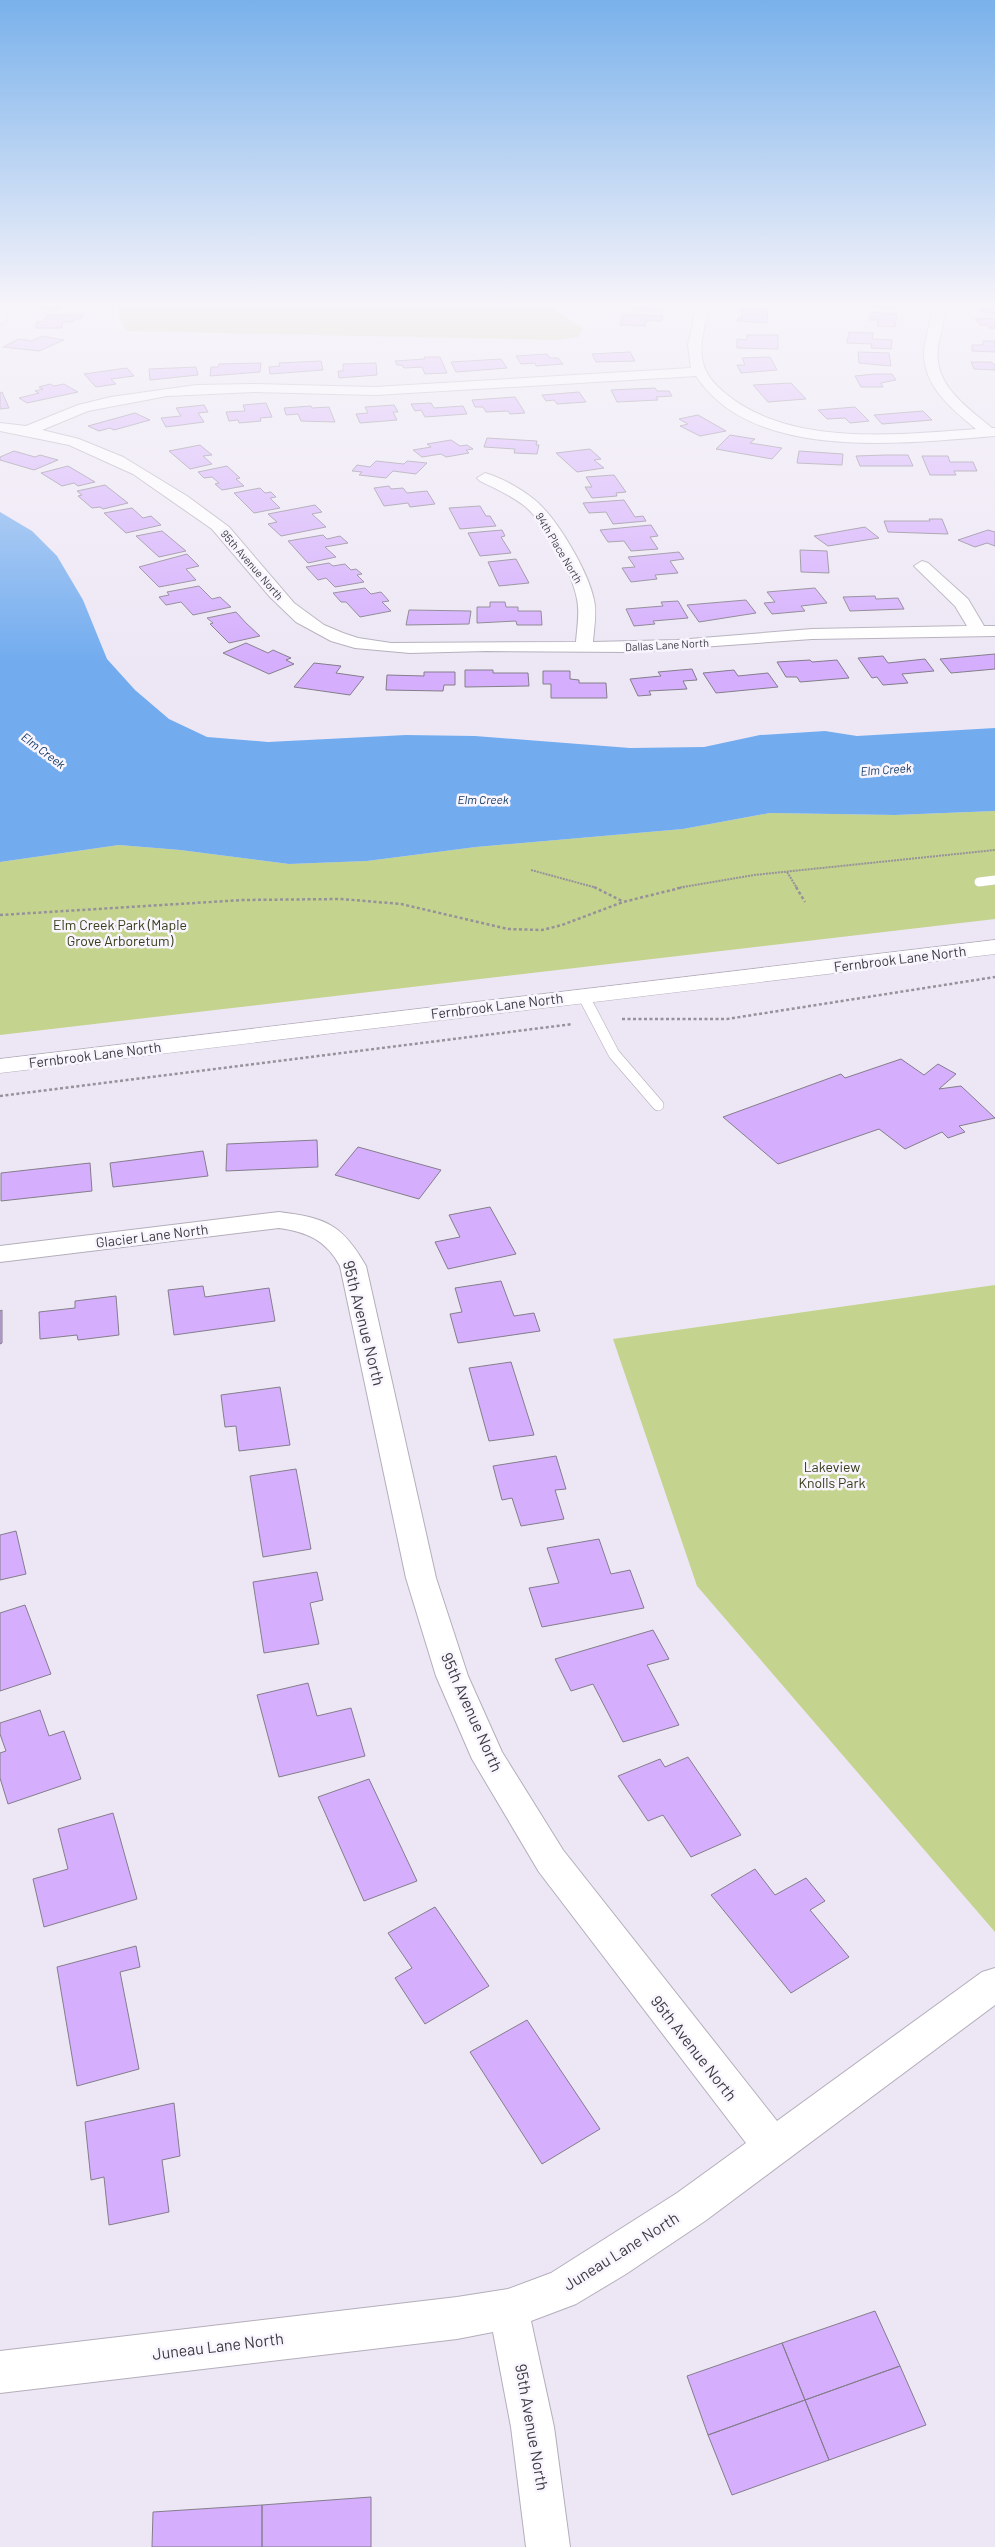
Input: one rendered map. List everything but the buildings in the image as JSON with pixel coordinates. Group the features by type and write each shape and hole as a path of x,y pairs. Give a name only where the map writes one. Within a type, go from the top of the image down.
{"street":[{"path":"30,430 42,425"},
{"path":"775,425 809,433 884,439 991,432"},
{"name":"95th Avenue North","path":"0,427 30,430 97,449 174,494 227,534 264,582 286,605 306,621 339,638"},
{"name":"94th Place North","path":"486,478 516,493 533,506 545,520 583,588 586,602 584,647"},
{"path":"922,566 962,603 987,632"},
{"name":"Dallas Lane North","path":"339,638 378,646 401,648 584,647 683,646 814,634 987,632"},
{"name":"Fernbrook Lane North","path":"0,1066 995,947"},
{"name":"Glacier Lane North","path":"0,1254 279,1220 303,1223"},
{"name":"95th Avenue North","path":"303,1223 327,1232 343,1245 353,1266 421,1578 452,1676 489,1759 551,1861 773,2147"},
{"name":"Juneau Lane North","path":"0,2372 448,2319 508,2309 562,2290 612,2260 773,2147 995,1984"},
{"name":"95th Avenue North","path":"508,2309 523,2371 543,2483 548,2547"}],"lane":[{"path":"979,882 995,880"},
{"path":"583,996 606,1046 628,1076 658,1105"}],"path":[{"path":"0,914 243,900 349,900 401,904 486,924 527,931 562,925 623,902 666,890 754,875 995,850"},
{"path":"531,870 594,888 615,896 623,902"},
{"path":"787,872 805,902"},
{"path":"0,1096 641,1017 727,1019 995,977"}],"green space":[{"name":"Elm Creek Park (Maple Grove Arboretum)","path":"995,811 995,919 0,1035 0,862 119,845 180,850 289,864 367,861 476,847 683,829 770,813 895,815"},
{"name":"Lakeview Knolls Park","path":"995,1285 995,1932 697,1586 613,1339"}],"water":[{"name":"Elm Creek","path":"0,512 32,531 57,556 83,600 107,659 135,690 169,719 207,737 268,742 406,735 475,736 630,748 704,747 760,735 825,731 857,736 995,728 995,811 895,815 770,813 683,829 476,847 367,861 289,864 180,850 119,845 0,862"}]}
